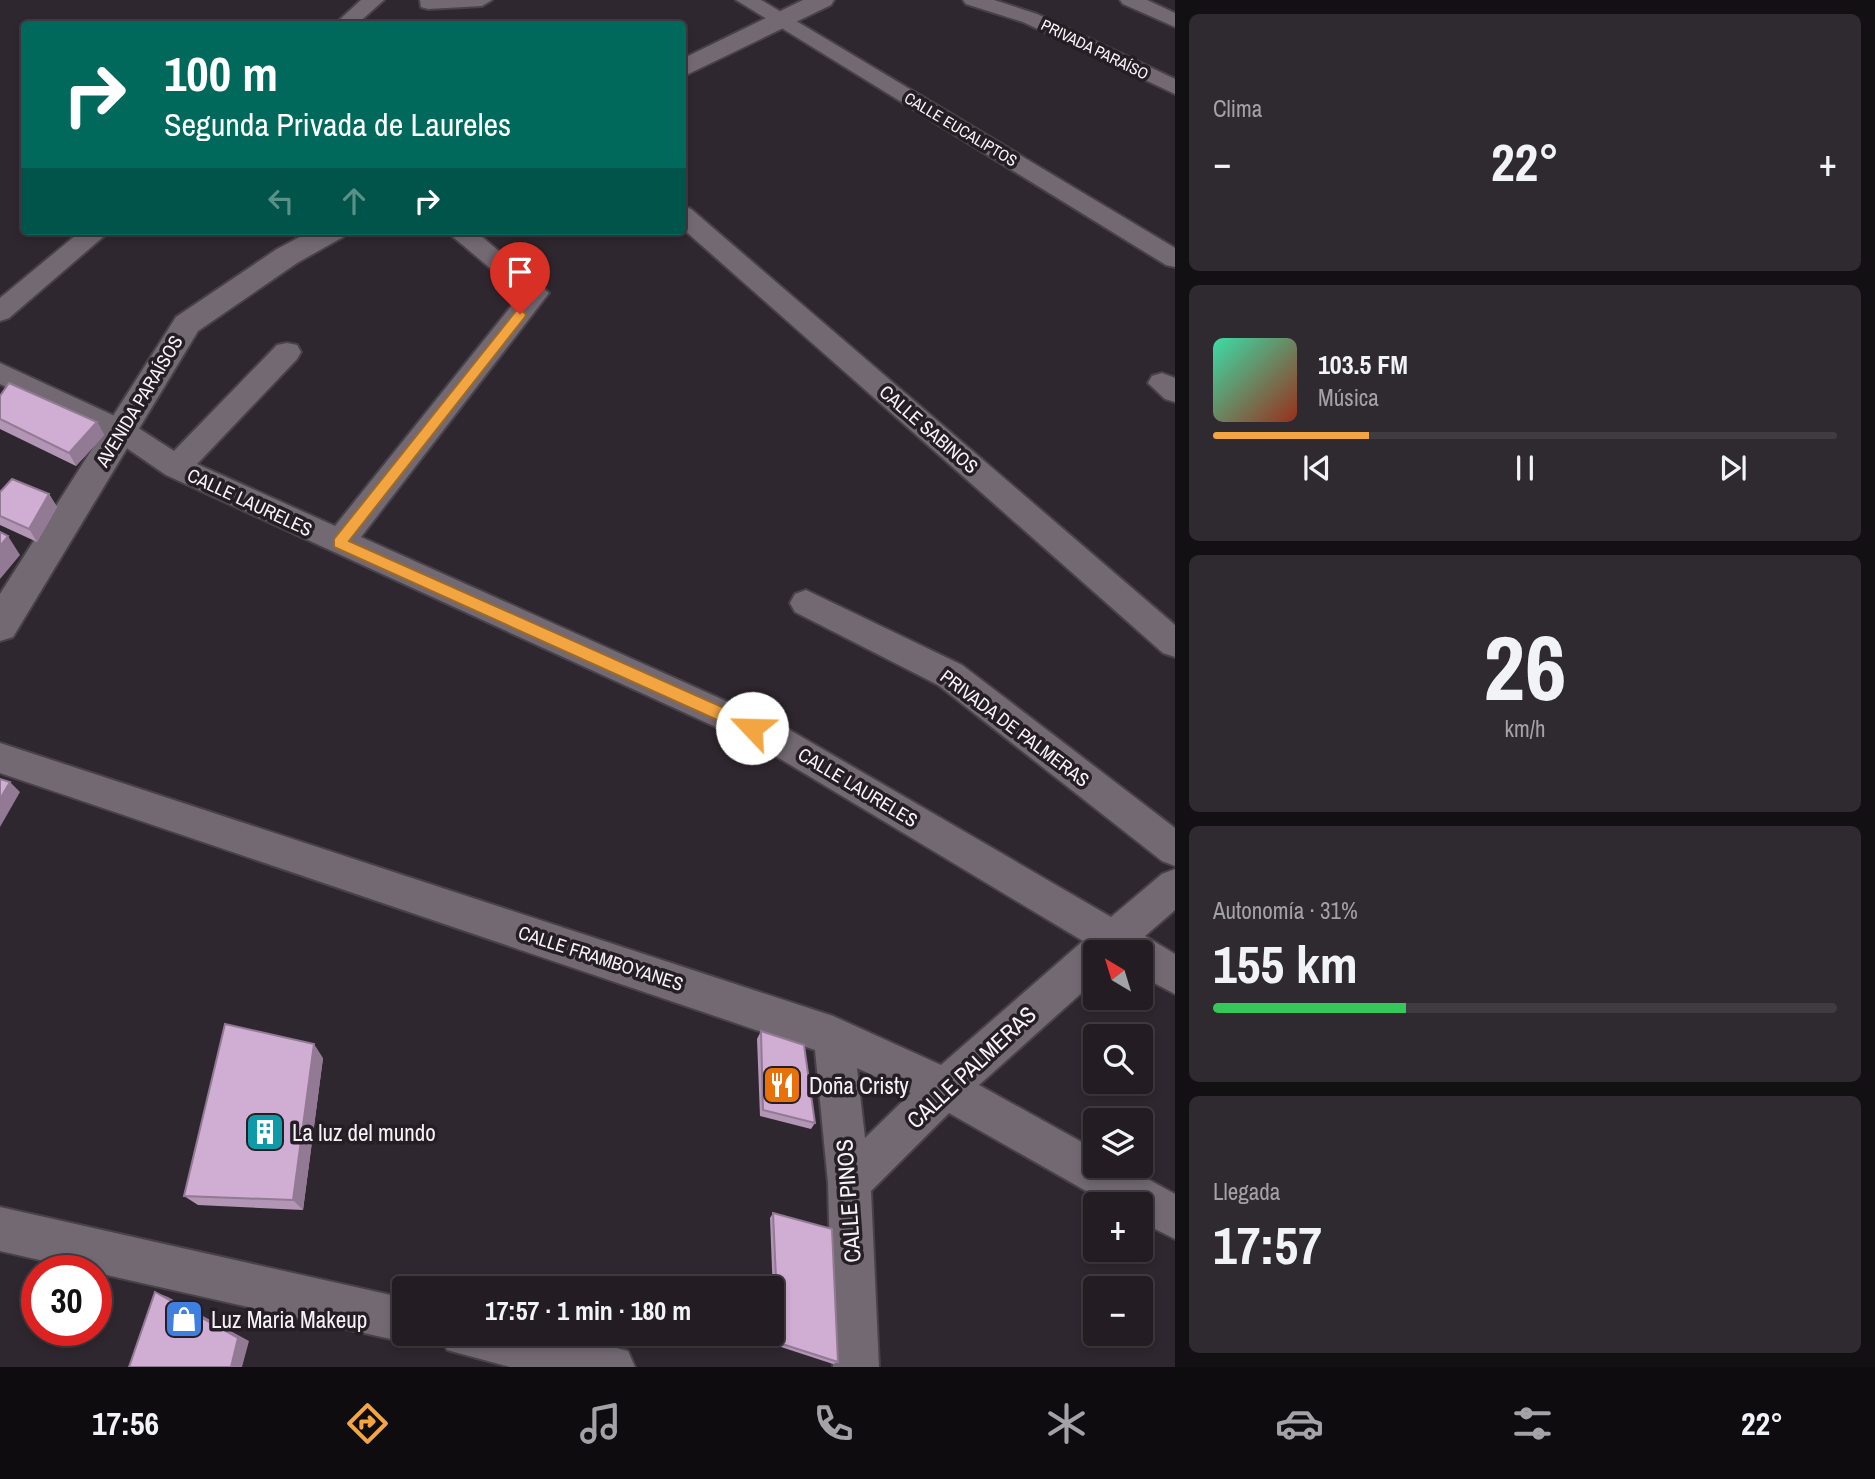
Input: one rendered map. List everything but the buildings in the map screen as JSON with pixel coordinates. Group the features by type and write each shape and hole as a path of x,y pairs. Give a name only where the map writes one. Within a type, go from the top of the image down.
{"street":[{"path":"349,21 374,0"},
{"path":"425,2 482,0"},
{"path":"686,48 769,8 822,0"},
{"name":"PRIVADA PARAÍSO","path":"974,0 1030,18 1175,87"},
{"path":"1130,0 1175,21"},
{"path":"425,2 450,21"},
{"path":"686,66 769,8"},
{"name":"CALLE EUCALIPTOS","path":"769,8 1175,259"},
{"name":"CALLE SABINOS","path":"686,217 1175,643"},
{"path":"0,312 92,235"},
{"name":"AVENIDA PARAÍSOS","path":"0,626 187,324 287,256 326,235"},
{"path":"339,543 537,293 464,235"},
{"path":"176,467 287,352"},
{"name":"CALLE LAURELES","path":"0,373 122,431 176,467 776,739 1101,940"},
{"name":"PRIVADA DE PALMERAS","path":"806,603 950,675 1175,849"},
{"name":"CALLE FRAMBOYANES","path":"0,758 833,1036 945,1088 1175,1218"},
{"name":"CALLE PALMERAS","path":"1126,940 1175,886"},
{"name":"CALLE LAURELES","path":"1153,966 1175,975"},
{"name":"CALLE PALMERAS","path":"849,1183 945,1088 1083,977"},
{"name":"CALLE PINOS","path":"833,1036 849,1183 856,1367"},
{"path":"0,1229 392,1317"},
{"path":"517,1346 612,1367"}],"place":[{"name":"Doña Cristy","path":"782,1085"},
{"name":"La luz del mundo","path":"265,1132"},
{"name":"Luz Maria Makeup","path":"184,1319"}],"route":[{"path":"520,314 339,543 752,728"}]}
